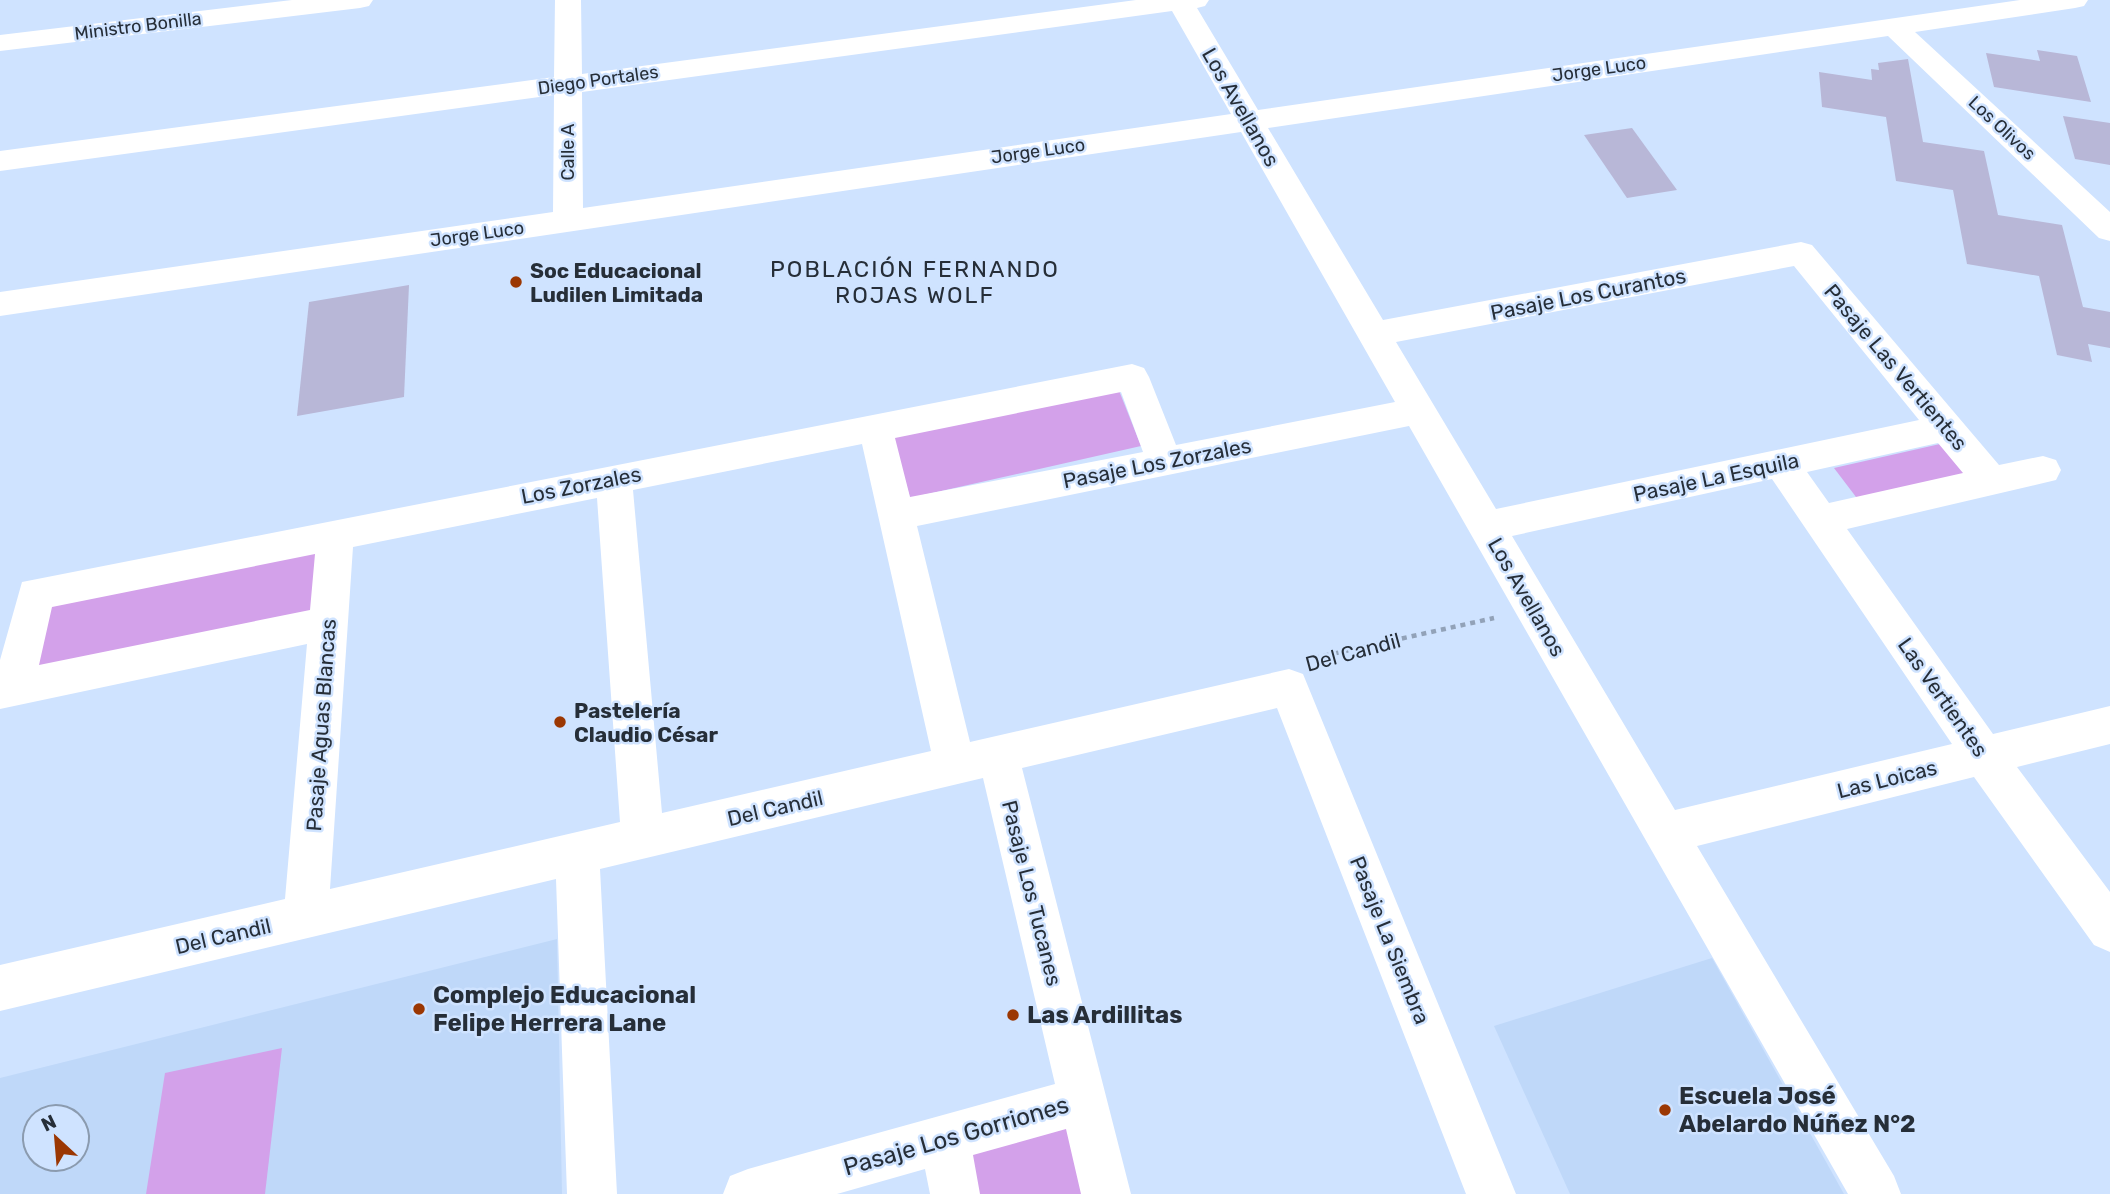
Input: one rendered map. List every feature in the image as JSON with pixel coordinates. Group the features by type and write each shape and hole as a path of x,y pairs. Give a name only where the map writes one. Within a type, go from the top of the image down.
{"street":[{"name":"Ministro Bonilla","path":"0,43 360,0"},
{"name":"Calle A","path":"568,0 568,220"},
{"name":"Jorge Luco","path":"0,303 2075,0"},
{"name":"Diego Portales","path":"0,161 1185,1"},
{"name":"Los Avellanos","path":"1185,1 1249,120 1876,1194"},
{"name":"Los Olivos","path":"1894,27 2110,230"},
{"name":"Pasaje Los Curantos","path":"1374,334 1801,253"},
{"name":"Pasaje Las Vertientes","path":"1801,253 1991,482"},
{"name":"Los Zorzales","path":"328,623 7,689 36,594 875,426 1132,377 1165,462"},
{"name":"Pasaje Los Zorzales","path":"896,515 1419,411"},
{"path":"875,426 955,766"},
{"name":"Pasaje La Esquila","path":"1486,526 1945,428"},
{"name":"Las Vertientes","path":"1780,462 1983,755 2110,929"},
{"path":"1820,520 2043,470"},
{"path":"614,478 643,840"},
{"name":"Pasaje Aguas Blancas","path":"306,916 335,534"},
{"name":"Del Candil","path":"0,988 1289,687"},
{"name":"Pasaje La Siembra","path":"1289,687 1491,1194"},
{"name":"Las Loicas","path":"1665,833 2110,725"},
{"name":"Pasaje Los Tucanes","path":"998,755 1107,1194"},
{"path":"577,855 592,1194"},
{"name":"Pasaje Los Gorriones","path":"748,1194 1083,1100"},
{"path":"945,1139 955,1194"}],"path":[{"name":"Del Candil","path":"1289,687 1299,662 1534,609"}],"shaded area":[{"path":"1118,388 1141,446 910,498 893,437"},
{"path":"1940,444 1980,493 1872,518 1834,468"},
{"path":"321,546 314,616 34,671 52,597"},
{"name":"Complejo Educacional Felipe Herrera Lane","path":"557,939 562,1194 0,1194 0,1078"},
{"name":"Escuela José Abelardo Núñez N°2","path":"1712,958 1844,1194 1570,1194 1494,1026"},
{"path":"282,1048 265,1194 146,1194 165,1073"},
{"path":"1068,1127 1085,1194 973,1194 965,1156"}],"building":[{"path":"2037,50 2077,56 2091,102 1994,87 1986,53 2040,61"},
{"path":"1908,59 1923,142 1984,151 1998,215 2062,225 2083,307 2110,312 2110,348 2088,344 2092,362 2057,355 2039,276 1967,264 1953,190 1896,181 1886,117 1822,107 1819,72 1872,80 1871,69 1879,70 1878,63"},
{"path":"2063,116 2110,123 2110,165 2075,159"},
{"path":"1632,128 1677,190 1627,198 1584,135"},
{"path":"409,285 404,397 297,416 309,302"}],"place":[{"name":"Soc Educacional Ludilen Limitada","path":"516,282"},
{"name":"Pastelería Claudio César","path":"560,722"},
{"name":"Complejo Educacional Felipe Herrera Lane","path":"419,1009"},
{"name":"Las Ardillitas","path":"1013,1015"},
{"name":"Escuela José Abelardo Núñez N°2","path":"1665,1110"}],"district":[{"name":"POBLACIÓN FERNANDO ROJAS WOLF","path":"915,282"}]}
